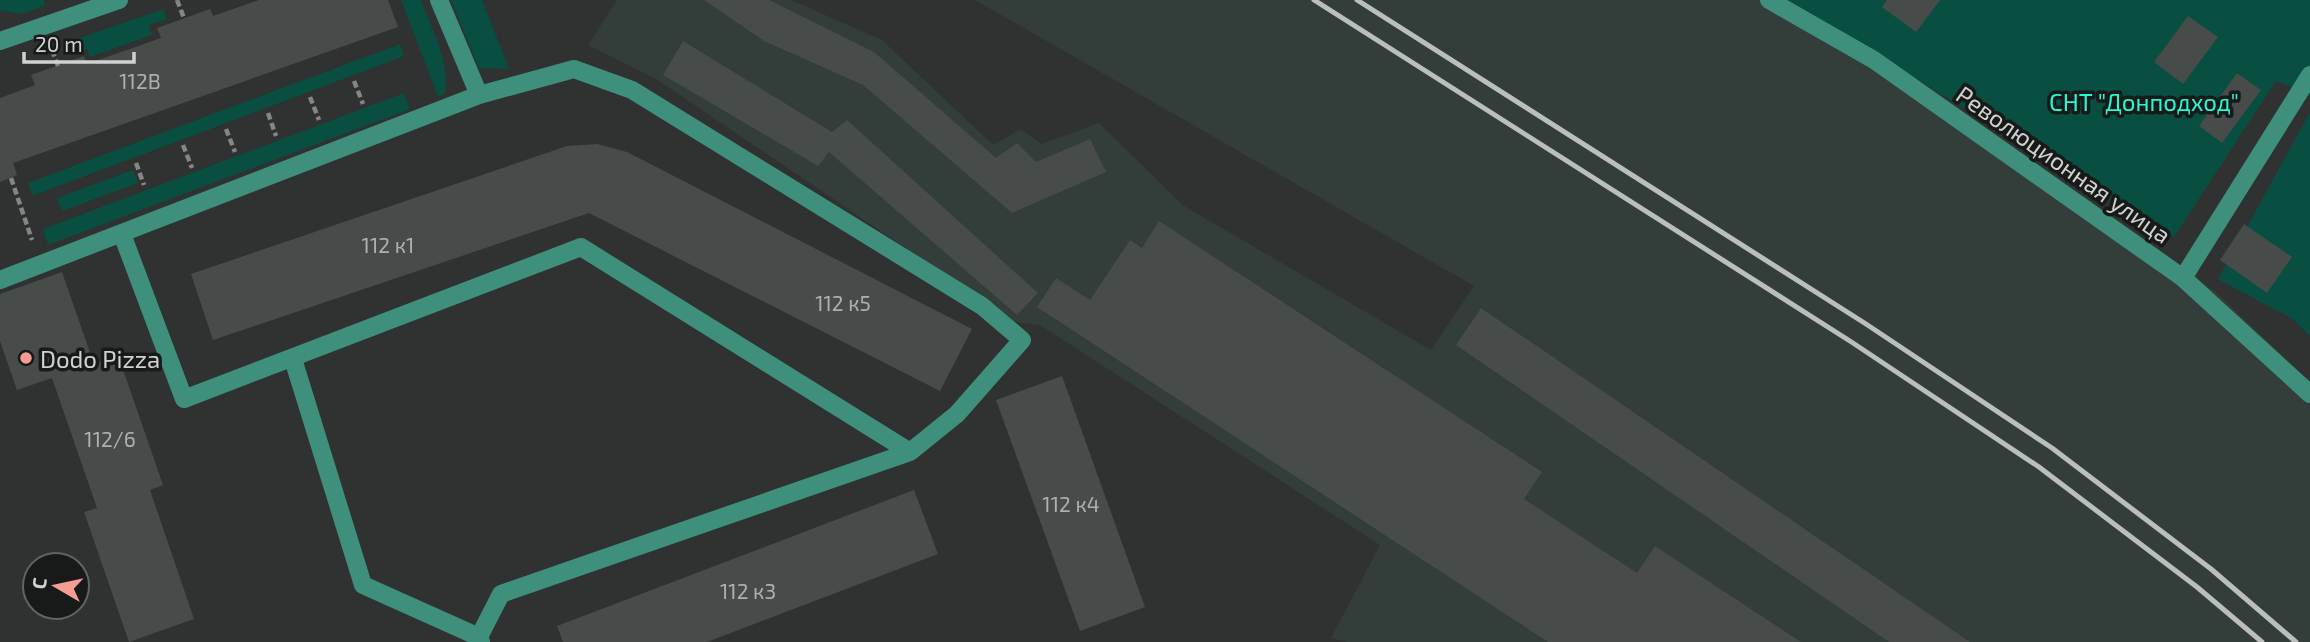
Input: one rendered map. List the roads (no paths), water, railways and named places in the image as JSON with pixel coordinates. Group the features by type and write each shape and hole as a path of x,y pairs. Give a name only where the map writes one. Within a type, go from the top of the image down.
{"street":[{"path":"0,41 119,0"},
{"path":"439,0 479,96"},
{"name":"Революционная улица","path":"1769,0 1874,60 2183,278 2310,394"},
{"path":"0,280 479,96 574,69 632,90 982,306 1022,340 957,414 910,452 501,594 480,640 363,585 293,359"},
{"path":"2183,278 2310,75"},
{"path":"122,234 184,399 581,247 910,452"}],"railway":[{"path":"1314,0 1853,343 2039,467 2197,587 2262,642"},
{"path":"1357,0 1866,324 2052,448 2211,569 2296,642"}],"place":[{"name":"Dodo Pizza","path":"26,358"}],"park label":[{"name":"СНТ \"Донподход\"","path":"2144,101"}]}
